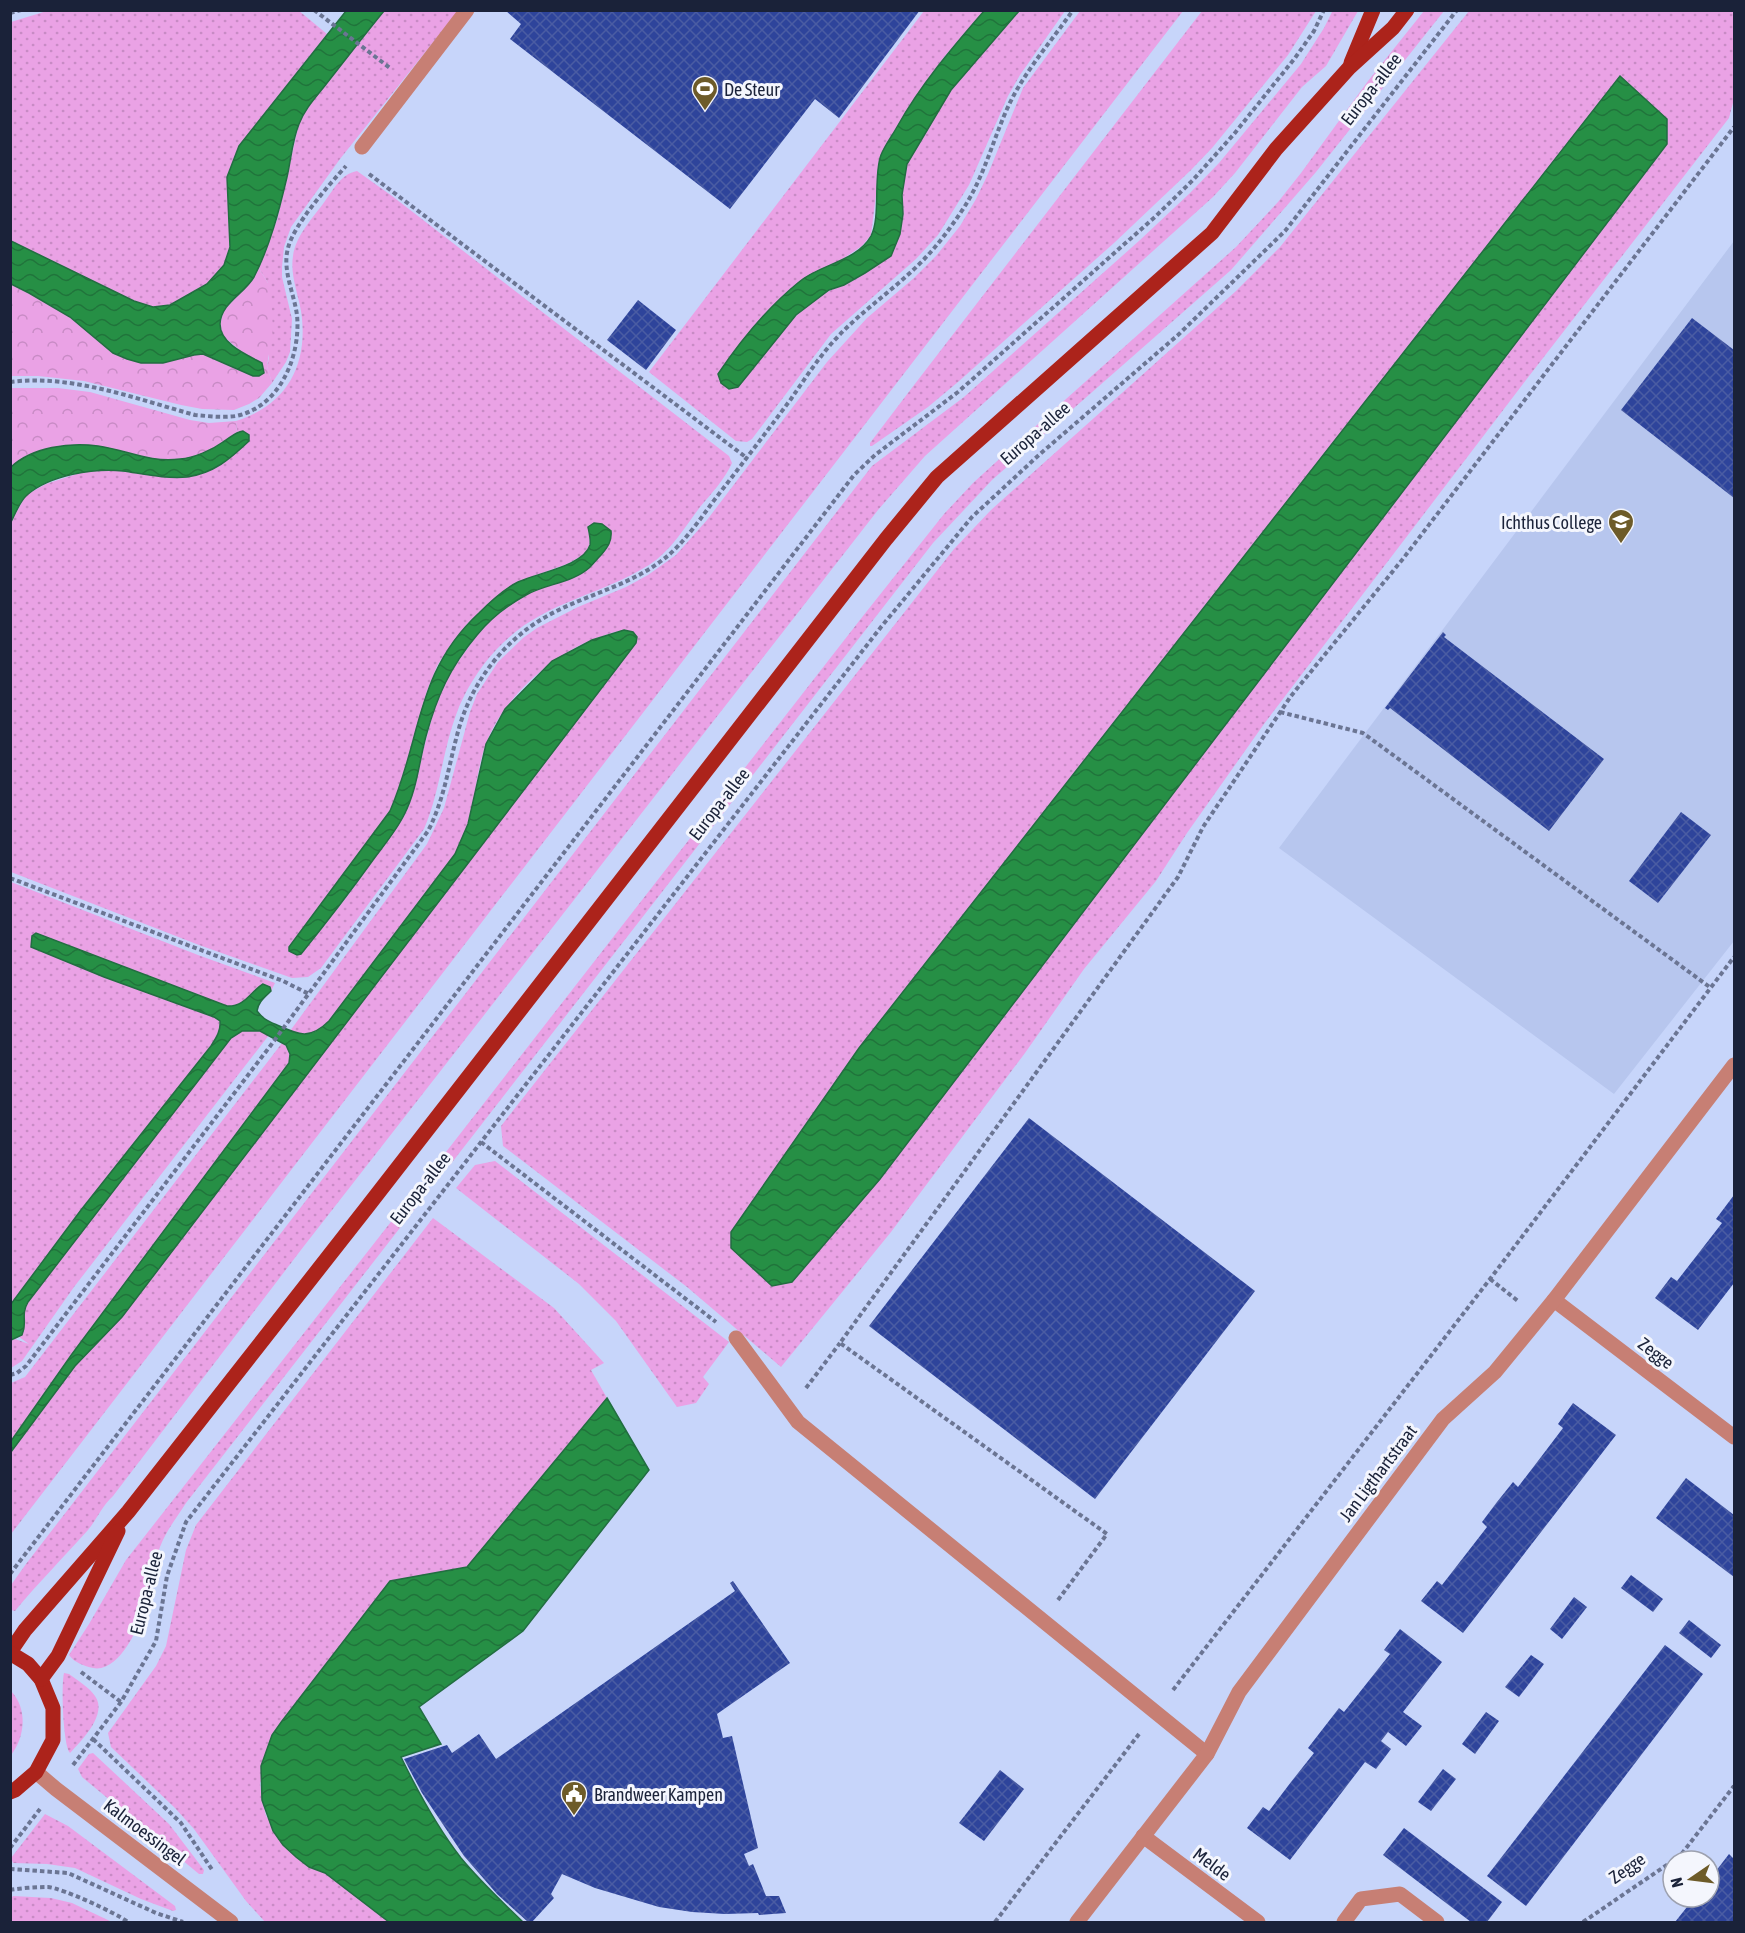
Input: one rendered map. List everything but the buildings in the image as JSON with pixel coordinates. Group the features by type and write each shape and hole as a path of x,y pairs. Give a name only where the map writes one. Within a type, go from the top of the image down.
{"main road":[{"name":"Europa-allee","path":"1348,68 1373,10"},
{"name":"Europa-allee","path":"10,1653 25,1630 128,1512 886,539 937,477 1212,232 1276,149 1348,68 1393,28 1407,10"},
{"name":"Europa-allee","path":"41,1679 58,1656 128,1512"},
{"path":"10,1653 28,1664 41,1679 53,1708 53,1740 36,1772 15,1790 10,1791"}],"street":[{"path":"362,147 467,10"},
{"name":"Jan Ligthartstraat","path":"1077,1923 1207,1754 1239,1692 1443,1419 1495,1372 1540,1318 1734,1065"},
{"name":"Zegge","path":"1554,1300 1734,1437"},
{"path":"736,1338 798,1422 1207,1754"},
{"name":"Kalmoessingel","path":"36,1772 231,1923"},
{"name":"Melde","path":"1143,1836 1258,1923"},
{"path":"1344,1923 1361,1899 1400,1894 1437,1923"}],"path":[{"path":"10,13 21,10"},
{"path":"314,10 365,49"},
{"path":"10,1374 17,1373 26,1366 287,1024 428,831 441,802 466,706 475,688 499,655 540,620 620,586 662,561 679,546 832,343 928,255 948,231 971,196 987,164 1007,110 1020,85 1073,10"},
{"path":"10,1574 854,475 875,455 958,392 1156,216 1193,180 1234,134 1295,58 1314,31 1324,10"},
{"name":"Europa-allee","path":"214,1873 181,1823 93,1739 121,1702 156,1641 167,1576 186,1522 874,636 972,517 1040,454 1178,335 1285,231 1457,10"},
{"path":"789,1410 1178,877 1203,827 1291,696 1409,551 1734,127"},
{"path":"10,382 27,380 90,386 202,416 237,415 255,409 285,378 291,366 296,345 297,318 288,278 287,256 293,235 362,147"},
{"path":"351,160 747,458"},
{"path":"1280,712 1363,734 1711,988"},
{"path":"10,878 283,981 309,994"},
{"path":"995,1923 1490,1279 1734,957"},
{"path":"481,1142 736,1338"},
{"path":"1490,1279 1540,1318"},
{"path":"840,1343 1107,1534 1042,1621"},
{"name":"Zegge","path":"1583,1923 1680,1856 1734,1786"},
{"path":"10,1869 68,1873 156,1913 185,1923"},
{"path":"10,1890 50,1887 99,1906 129,1923"}],"shaded area":[{"name":"Ichthus College","path":"1734,241 1734,941 1614,1094 1279,848"}],"green space":[{"path":"50,10 298,10 327,34 239,146 227,178 230,247 224,265 207,284 170,305 153,307 134,301 11,241 11,22"},
{"path":"1333,10 1358,11 1326,66 1302,87 1235,173 1213,197 925,456 878,510 304,1246 88,1530 15,1611 11,1610 11,1585 26,1564 872,466 964,397 1190,193 1219,163 1301,64"},
{"path":"384,11 458,11 340,159 291,227 284,247 282,267 282,277 292,319 290,352 272,383 267,366 269,358 268,283 258,267 277,220 299,123 304,112"},
{"path":"924,11 984,11 944,57 910,105 881,155 871,235 862,246 835,264 801,280 776,339 814,300 847,284 891,256 903,214 902,195 907,164 951,90 1019,11 1065,11 1008,96 969,185 938,235 916,259 831,334 752,439 747,442 736,441 649,372"},
{"path":"1080,11 1183,11 11,1534 10,1452 75,1366 122,1317 636,643 637,637 629,631 619,631 583,644 548,666 517,694 504,710 486,744 468,825 455,854 329,1021 311,1033 301,1034 290,1031 427,844 444,808 477,694 498,662 537,628 578,607 626,587 676,555 707,520 827,362 867,318 936,256 960,226 988,174 1023,88"},
{"path":"1202,11 1316,11 1288,55 1212,148 1191,170 1114,243 958,382 928,407 870,446 911,389"},
{"path":"1424,11 1444,11 1316,172 1231,270 992,480 933,543 450,1165 446,1152 944,514 973,483 1236,247 1278,202 1368,81"},
{"path":"1469,11 1734,11 1734,99 1729,118 1264,724 1156,881 1084,969 1025,1053 891,1232 781,1367 687,1287 503,1146 501,1126 954,549 991,510 1236,291 1280,247"},
{"path":"357,171 392,196 729,456 732,463 722,481 677,538 657,559 629,576 550,610 531,621 513,634 490,657 478,672 459,706 447,744 434,801 424,829 321,968 308,977 292,978 199,945 11,872 11,522 26,495 46,484 86,471 120,471 165,477 243,431 237,432 236,421 254,414 282,393 291,380 302,348 301,311 293,270 295,248 306,227 335,187 351,173","holes":["589,526 606,549 588,569 528,593 513,602 477,635 445,680 436,702 404,816 346,898 301,954 297,955 361,852 390,811 399,790 427,691 437,666 450,646 466,625 488,604 517,582 567,564 585,554 590,544"]},
{"path":"258,267 268,283 271,297 273,330 267,366 272,383 259,398 249,404 234,410 202,409 84,381 38,376 11,376 11,284 70,317 113,353 163,363 203,354 253,376 243,353 223,336 220,324 224,310 248,285"},
{"path":"11,388 58,388 90,392 190,420 209,423 236,421 237,432 210,450 187,458 147,459 104,447 75,445 41,451 20,460 11,467"},
{"path":"11,882 275,983 271,991 270,987 260,986 242,1003 227,1006 36,934 214,1017 220,1021 220,1025 211,1046 11,1304"},
{"path":"249,1030 269,1035 74,1287 22,1361 11,1368 11,1340 15,1339 29,1344 19,1337 22,1335 23,1312 28,1302 231,1038 242,1031"},
{"path":"282,1043 289,1049 289,1063 72,1354 11,1441 11,1383 25,1377"},
{"path":"495,1161 729,1342 703,1377 709,1384 696,1403 677,1407 616,1321 579,1284 456,1188 475,1165"},
{"path":"417,1206 175,1519 160,1547 146,1606 127,1647 111,1663 102,1668 93,1668 74,1660 69,1655 126,1560 401,1209"},
{"path":"433,1218 554,1308 604,1363 591,1370 607,1398 467,1567 390,1582 260,1783 266,1816 309,1867 325,1873 389,1922 265,1922 246,1901 194,1829 111,1747 108,1733 156,1666 166,1646 186,1550 196,1525"},
{"path":"64,1673 69,1674 86,1687 98,1703 96,1719 70,1753 63,1714"},
{"path":"11,1691 20,1706 23,1723 16,1748 11,1755"},
{"path":"93,1753 169,1824 204,1870 203,1874 199,1874 82,1777 78,1769 89,1754"},
{"path":"45,1814 68,1826 175,1906 176,1910 173,1911 141,1899 75,1868 13,1863 11,1858"},
{"path":"13,1896 51,1898 72,1903 112,1922 11,1922"}],"water":[{"path":"346,11 384,11 302,118 265,253 250,283 229,304 221,317 221,331 224,337 235,348 262,363 264,373 253,376 203,354 163,363 141,363 127,359 113,353 70,317 11,284 11,241 134,301 153,307 170,305 207,284 224,265 230,247 227,177 239,146"},
{"path":"984,11 1019,11 951,90 907,164 902,195 903,214 900,234 891,256 844,285 829,290 796,315 738,387 729,389 721,383 718,374 765,314 799,282 856,252 871,236 876,218 877,174 883,151 906,111 927,81"},
{"path":"1620,76 1667,119 1667,144 880,1179 792,1282 772,1286 731,1248 731,1232 859,1048"},
{"path":"243,431 249,435 249,441 213,469 187,477 163,477 111,470 73,474 48,482 27,495 11,522 11,467 40,451 64,446 87,445 148,458 180,459 208,451"},
{"path":"594,523 602,524 611,531 611,538 606,549 589,568 575,577 533,591 513,603 488,623 468,647 452,670 435,708 412,796 401,821 356,884 301,954 297,955 289,951 289,947 390,811 431,682 458,635 488,604 513,585 570,564 579,558 590,545 588,527"},
{"path":"624,630 633,632 637,637 636,643 122,1317 75,1366 11,1452 11,1441 72,1354 289,1063 290,1054 286,1045 260,1031 242,1031 231,1038 28,1302 22,1335 11,1340 11,1304 81,1210 211,1046 220,1025 220,1021 214,1017 104,977 31,947 32,936 36,933 227,1006 243,1002 263,984 270,987 271,991 258,1008 257,1011 261,1016 298,1033 316,1031 329,1021 455,854 468,824 486,744 505,709 552,661 592,640"},
{"path":"607,1398 649,1470 523,1631 419,1707 441,1744 401,1757 428,1809 452,1846 476,1875 523,1922 389,1922 325,1873 309,1867 296,1857 273,1831 262,1800 261,1766 272,1735 390,1581 467,1567"}],"place":[{"name":"De Steur","path":"705,112"},
{"name":"Ichthus College","path":"1621,545"},
{"name":"Brandweer Kampen","path":"574,1817"}]}
